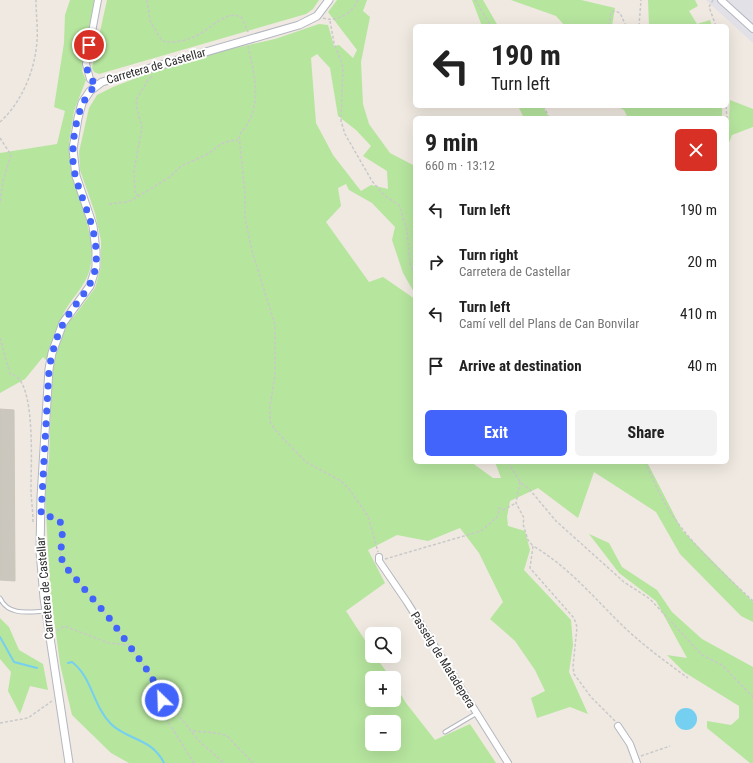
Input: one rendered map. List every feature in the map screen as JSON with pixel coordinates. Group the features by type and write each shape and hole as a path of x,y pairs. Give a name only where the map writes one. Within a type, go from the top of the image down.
{"street":[{"path":"97,85 90,79 86,64 98,0"},
{"name":"Carretera de Castellar","path":"69,763 45,612 40,551 48,376 52,354 63,323 90,286 96,267 96,250 93,226 77,182 73,160 75,136 80,111 86,97 97,85 108,80 248,37 306,23 321,12 329,0"},
{"path":"721,0 753,29"},
{"name":"Passeig de Matadepera","path":"379,559 508,763"},
{"path":"618,726 630,744 636,760"}],"lane":[{"path":"0,598 7,607 12,610 45,612"},
{"path":"445,732 477,713"}],"path":[{"path":"0,122 11,110 20,96 32,68 37,40 36,0"},
{"path":"147,0 150,21 162,41 178,41 192,37 221,20 234,16 242,18 246,24 255,73 255,97 252,114 245,128 238,135 238,140 245,194 245,218 252,251 275,325 275,374 270,407 270,422 276,431 306,462 341,481 349,489 368,516 379,559 420,550 424,547 481,531 498,516 499,508 503,510 516,503"},
{"path":"358,0 343,16 330,21 334,43 343,67 341,121 345,134 372,182 385,196 399,205 407,230 410,264 413,270"},
{"path":"475,0 490,24"},
{"path":"639,24 641,0"},
{"path":"712,0 710,10 715,24"},
{"path":"609,24 612,12 615,11 620,13 625,24"},
{"path":"139,196 135,193 134,170 142,128 136,105 137,98 148,80 161,69 161,64"},
{"path":"0,138 8,148 11,155 3,181 0,204"},
{"path":"110,204 126,202 139,196 170,177 181,166 208,154 229,140 238,140"},
{"path":"0,338 10,374 18,378 21,382 27,402 32,440 31,500 33,512"},
{"path":"509,464 520,482 530,490 556,521 624,582 650,599 702,655 722,665 753,697"},
{"path":"646,464 660,495 675,519 700,549 753,601"},
{"path":"520,482 516,503 524,518 523,524 528,540 533,546 544,552 580,583 649,649 688,678"},
{"path":"41,515 58,518 61,522 62,536 60,552 63,562 110,619 145,667 162,694 205,748 224,763"},
{"path":"533,546 530,568 565,606 574,618 577,626 573,666 574,674 591,697 612,717 618,726"},
{"path":"49,638 64,626 109,643 128,645"},
{"path":"162,694 165,718 194,763"},
{"path":"0,723 28,718 58,697"},
{"path":"192,731 217,733 227,736 253,763"},
{"path":"636,760 670,746"}],"shaded area":[{"path":"706,0 753,0 753,43"}],"green space":[{"path":"70,0 94,0 82,71 86,80 74,111 69,143 92,245 92,257 88,275 63,314 73,318 95,288 101,267 101,241 95,213 80,170 79,152 89,108 97,95 113,87 157,70 222,51 275,39 319,24 328,25 334,46 339,45 353,58 357,50 328,12 337,0 367,0 363,11 370,17 361,62 363,104 369,124 390,153 413,165 413,290 403,273 392,240 395,227 372,203 349,190 346,184 338,188 341,206 326,222 369,282 383,277 413,298 413,464 474,464 493,478 501,478 496,464 648,464 682,530 753,602 753,622 741,616 680,554 656,512 594,472 578,518 538,488 510,501 507,517 508,526 525,531 530,550 524,570 571,620 573,645 569,672 588,714 570,707 537,718 531,698 545,691 535,670 515,641 490,619 503,602 479,553 460,528 428,541 397,535 368,550 385,583 346,611 365,640 365,663 380,663 386,671 365,671 365,707 401,707 401,695 435,740 470,724 496,763 129,763 111,753 72,715 60,664 50,588 45,493 49,459 52,370 50,364 43,357 25,379 0,393 0,153 57,144 65,111 54,107 64,43 65,15","holes":["317,54 330,68 338,116 356,130 371,146 363,156 387,171 388,189 371,185 361,191 333,155 316,123 311,58"]},
{"path":"107,0 319,0 313,9 306,14 99,74 94,72 92,68"},
{"path":"472,0 483,0 497,24 481,24"},
{"path":"511,0 581,0 615,8 612,24 563,24 556,16"},
{"path":"648,0 695,0 698,6 689,11 697,24 649,24"},
{"path":"710,20 711,24 697,24"},
{"path":"730,100 753,109 753,127 732,135 729,143"},
{"path":"519,108 544,108 548,116 523,116"},
{"path":"620,108 722,108 722,116 627,116 624,110"},
{"path":"589,534 609,543 622,567 657,590 672,612 702,639 753,667 753,763 750,763 707,728 707,721 731,725 739,718 739,706 684,672 667,655 687,658 656,601 619,573"},
{"path":"0,618 9,627 19,650 43,664 48,690 30,686 20,714 8,691 11,672 0,659"}],"water":[{"path":"686,708 694,711 697,719 694,727 686,730 678,727 675,719 678,711"}],"building":[{"path":"0,409 14,410 15,581 0,580"}],"waterway":[{"path":"0,637 14,662 37,668"},
{"path":"68,663 72,662 84,675 100,709 111,724 117,729 153,749 164,763"}],"route":[{"path":"89,45 86,64 87,71 92,82 97,85 90,91 82,104 75,136 73,160 77,182 93,226 96,250 96,267 90,286 63,323 52,354 47,389 41,515 58,518 61,522 62,536 60,556 64,565 110,619 145,667 162,694 162,700"}]}
